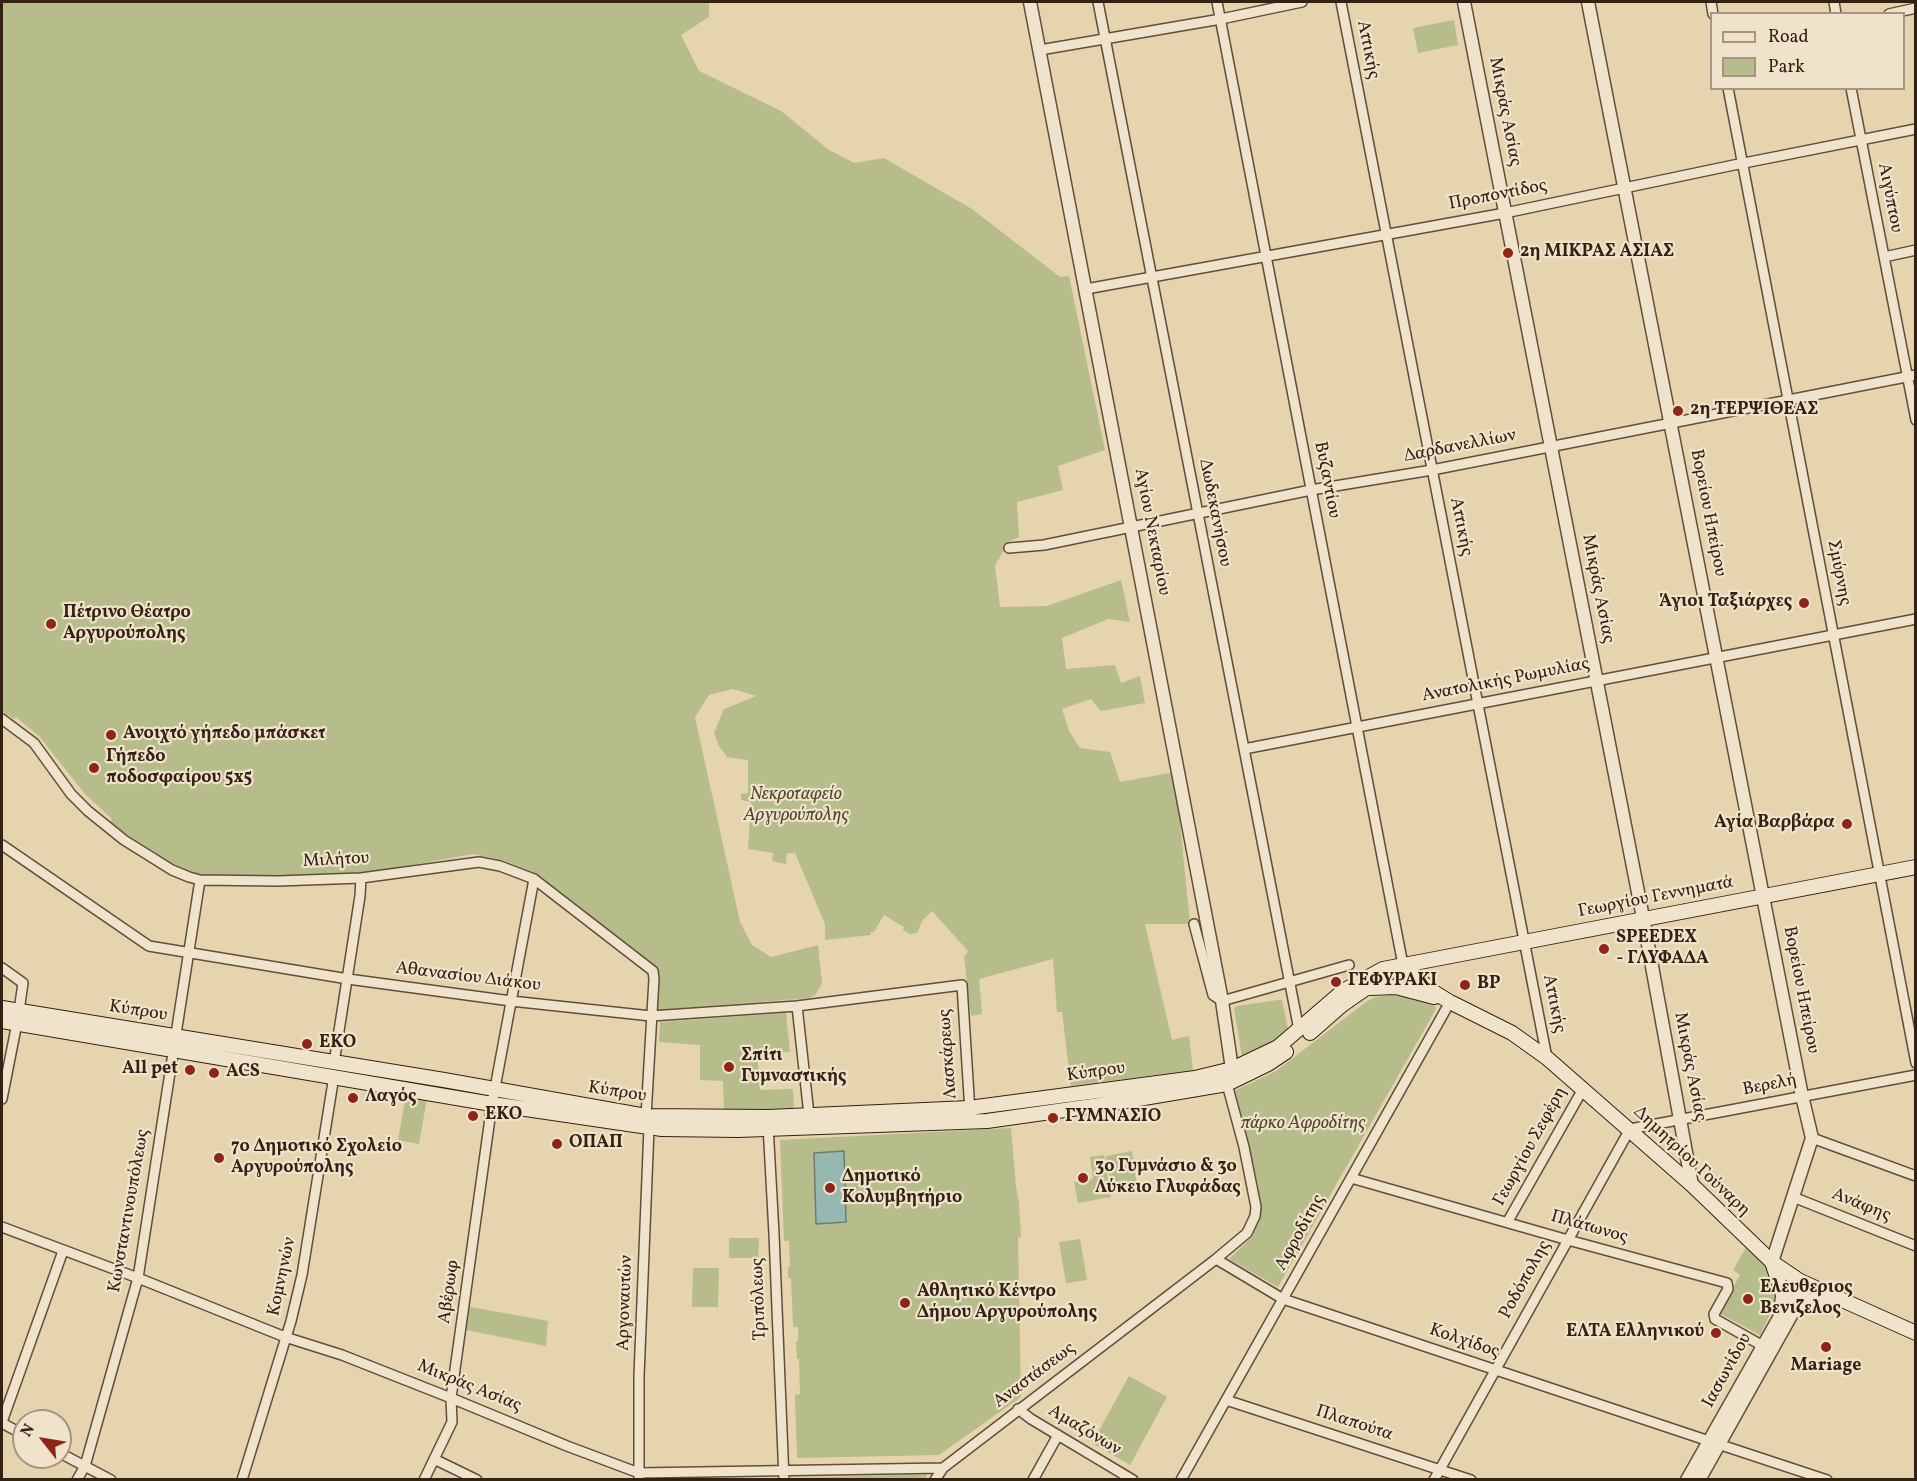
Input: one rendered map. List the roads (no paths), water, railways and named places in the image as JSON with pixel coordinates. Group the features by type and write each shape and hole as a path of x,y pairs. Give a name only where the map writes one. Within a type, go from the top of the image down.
{"main road":[{"name":"Γεωργίου Γεννηματά","path":"1233,1069 1269,1053 1343,991 1374,973 1402,965 1524,941 1916,867"},
{"name":"Γεωργίου Γεννηματά","path":"1227,1084 1280,1057 1342,1005 1402,965"},
{"path":"1402,965 1419,981 1450,1002"},
{"path":"1368,988 1396,987 1450,1002"},
{"name":"Δημητρίου Γούναρη","path":"1450,1002 1512,1033 1547,1058 1692,1185 1772,1262 1804,1283 1916,1333"},
{"name":"Κύπρου","path":"2,1008 18,1017 647,1122 768,1123 970,1115 1110,1104 1227,1084"},
{"name":"Κύπρου","path":"2,1021 18,1017"},
{"name":"Κύπρου","path":"768,1123 809,1115 970,1115 1233,1069"},
{"path":"1772,1262 1787,1312 1814,1300 1846,1302"}],"street":[{"name":"Αγίου Νεκταρίου","path":"1030,2 1222,1001 1233,1069"},
{"name":"Δωδεκανήσου","path":"1098,2 1299,1030"},
{"name":"Βυζαντίου","path":"1217,2 1402,965"},
{"path":"1040,50 1221,19 1302,2"},
{"name":"Αττικής","path":"1341,2 1547,1058"},
{"name":"Μικράς Ασίας","path":"1464,2 1643,918 1692,1185"},
{"name":"Βορείου Ηπείρου","path":"1588,2 1812,1138"},
{"path":"1898,12 1916,8"},
{"name":"Σμύρνης","path":"1728,90 1916,1064"},
{"name":"Αιγύπτου","path":"1851,90 1884,256 1911,376 1916,420"},
{"name":"Προποντίδος","path":"1086,289 1505,213 1916,129"},
{"path":"1884,256 1916,250"},
{"name":"Δαρδανελλίων","path":"1009,548 1044,545 1311,490 1432,470 1911,376"},
{"name":"Ανατολικής Ρωμυλίας","path":"1244,748 1916,619"},
{"name":"Μιλήτου","path":"2,719 34,743 71,794 97,819 124,840 184,876 200,880 361,878 479,862 500,866 534,879 653,971 651,1016"},
{"name":"Αθανασίου Διάκου","path":"2,845 143,944 348,979 511,1001 651,1016 797,1006 962,985"},
{"name":"Κομνηνών","path":"242,1479 291,1321 302,1275 348,979 361,878"},
{"name":"Αβέρωφ","path":"424,1479 452,1422 452,1398 494,1097 534,879"},
{"name":"Κωνσταντινουπόλεως","path":"77,1479 85,1466 138,1278 200,880"},
{"path":"1194,924 1213,995 1222,1001 1349,965"},
{"path":"2,968 24,983 2,1099"},
{"name":"Λασκάρεως","path":"962,985 970,1115"},
{"name":"Αφροδίτης","path":"1181,1479 1450,1002"},
{"path":"797,1006 809,1115"},
{"name":"Αργοναυτών","path":"639,1476 639,1376 651,1016"},
{"path":"1216,1259 1247,1233 1256,1216 1244,1147 1227,1084 1233,1069"},
{"name":"Βερελή","path":"1630,1129 1916,1075"},
{"name":"Γεωργίου Σεφέρη","path":"1508,1221 1583,1089"},
{"name":"Τριπόλεως","path":"768,1123 784,1474"},
{"name":"Ροδόπολης","path":"1434,1479 1630,1129"},
{"path":"1772,1262 1812,1138 1916,1176"},
{"name":"Πλάτωνος","path":"1351,1178 1727,1283 1728,1289 1714,1314 1715,1319 1763,1346"},
{"name":"Ανάφης","path":"1793,1197 1916,1246"},
{"name":"Μικράς Ασίας","path":"2,1227 285,1337 342,1355 639,1476 784,1474 943,1468"},
{"path":"2,1423 63,1251"},
{"name":"Κολχίδος","path":"1216,1259 1283,1299 1827,1479"},
{"name":"Αναστάσεως","path":"935,1479 943,1468 1018,1409 1216,1259"},
{"name":"Ιασωνίδου","path":"1688,1479 1714,1443 1804,1283"},
{"name":"Ιασωνίδου","path":"1699,1479 1714,1443 1763,1346 1787,1312"},
{"name":"Πλαπούτα","path":"1226,1400 1471,1479"},
{"name":"Αμαζόνων","path":"1018,1409 1133,1479"},
{"path":"1033,1479 1058,1435"},
{"path":"72,1459 111,1479"},
{"path":"434,1460 477,1479"}],"water":[{"name":"Δημοτικό Κολυμβητήριο","path":"844,1151 846,1222 816,1224 814,1153"}],"place":[{"name":"2η ΜΙΚΡΑΣ ΑΣΙΑΣ","path":"1508,253"},
{"name":"2η ΤΕΡΨΙΘΕΑΣ","path":"1678,411"},
{"name":"Άγιοι Ταξιάρχες","path":"1804,603"},
{"name":"Πέτρινο Θέατρο Αργυρούπολης","path":"51,624"},
{"name":"Ανοιχτό γήπεδο μπάσκετ","path":"111,735"},
{"name":"Γήπεδο ποδοσφαίρου 5x5","path":"94,768"},
{"name":"Αγία Βαρβάρα","path":"1847,824"},
{"name":"SPEEDEX - ΓΛΥΦΑΔΑ","path":"1604,949"},
{"name":"ΓΕΦΥΡΑΚΙ","path":"1336,982"},
{"name":"BP","path":"1465,985"},
{"name":"EKO","path":"307,1044"},
{"name":"Σπίτι Γυμναστικής","path":"729,1067"},
{"name":"All pet","path":"190,1070"},
{"name":"ACS","path":"214,1073"},
{"name":"Λαγός","path":"353,1098"},
{"name":"ΕΚΟ","path":"473,1116"},
{"name":"ΓΥΜΝΑΣΙΟ","path":"1053,1118"},
{"name":"ΟΠΑΠ","path":"557,1144"},
{"name":"7ο Δημοτικό Σχολείο Αργυρούπολης","path":"219,1158"},
{"name":"3ο Γυμνάσιο & 3ο Λύκειο Γλυφάδας","path":"1083,1178"},
{"name":"Δημοτικό Κολυμβητήριο","path":"830,1188"},
{"name":"Ελευθεριος Βενιζελος","path":"1748,1299"},
{"name":"Αθλητικό Κέντρο Δήμου Αργυρούπολης","path":"905,1303"},
{"name":"ΕΛΤΑ Ελληνικού","path":"1716,1333"},
{"name":"Mariage","path":"1826,1347"}],"park label":[{"name":"Νεκροταφείο Αργυρούπολης","path":"796,806"},
{"name":"πάρκο Αφροδίτης","path":"1303,1125"}]}
